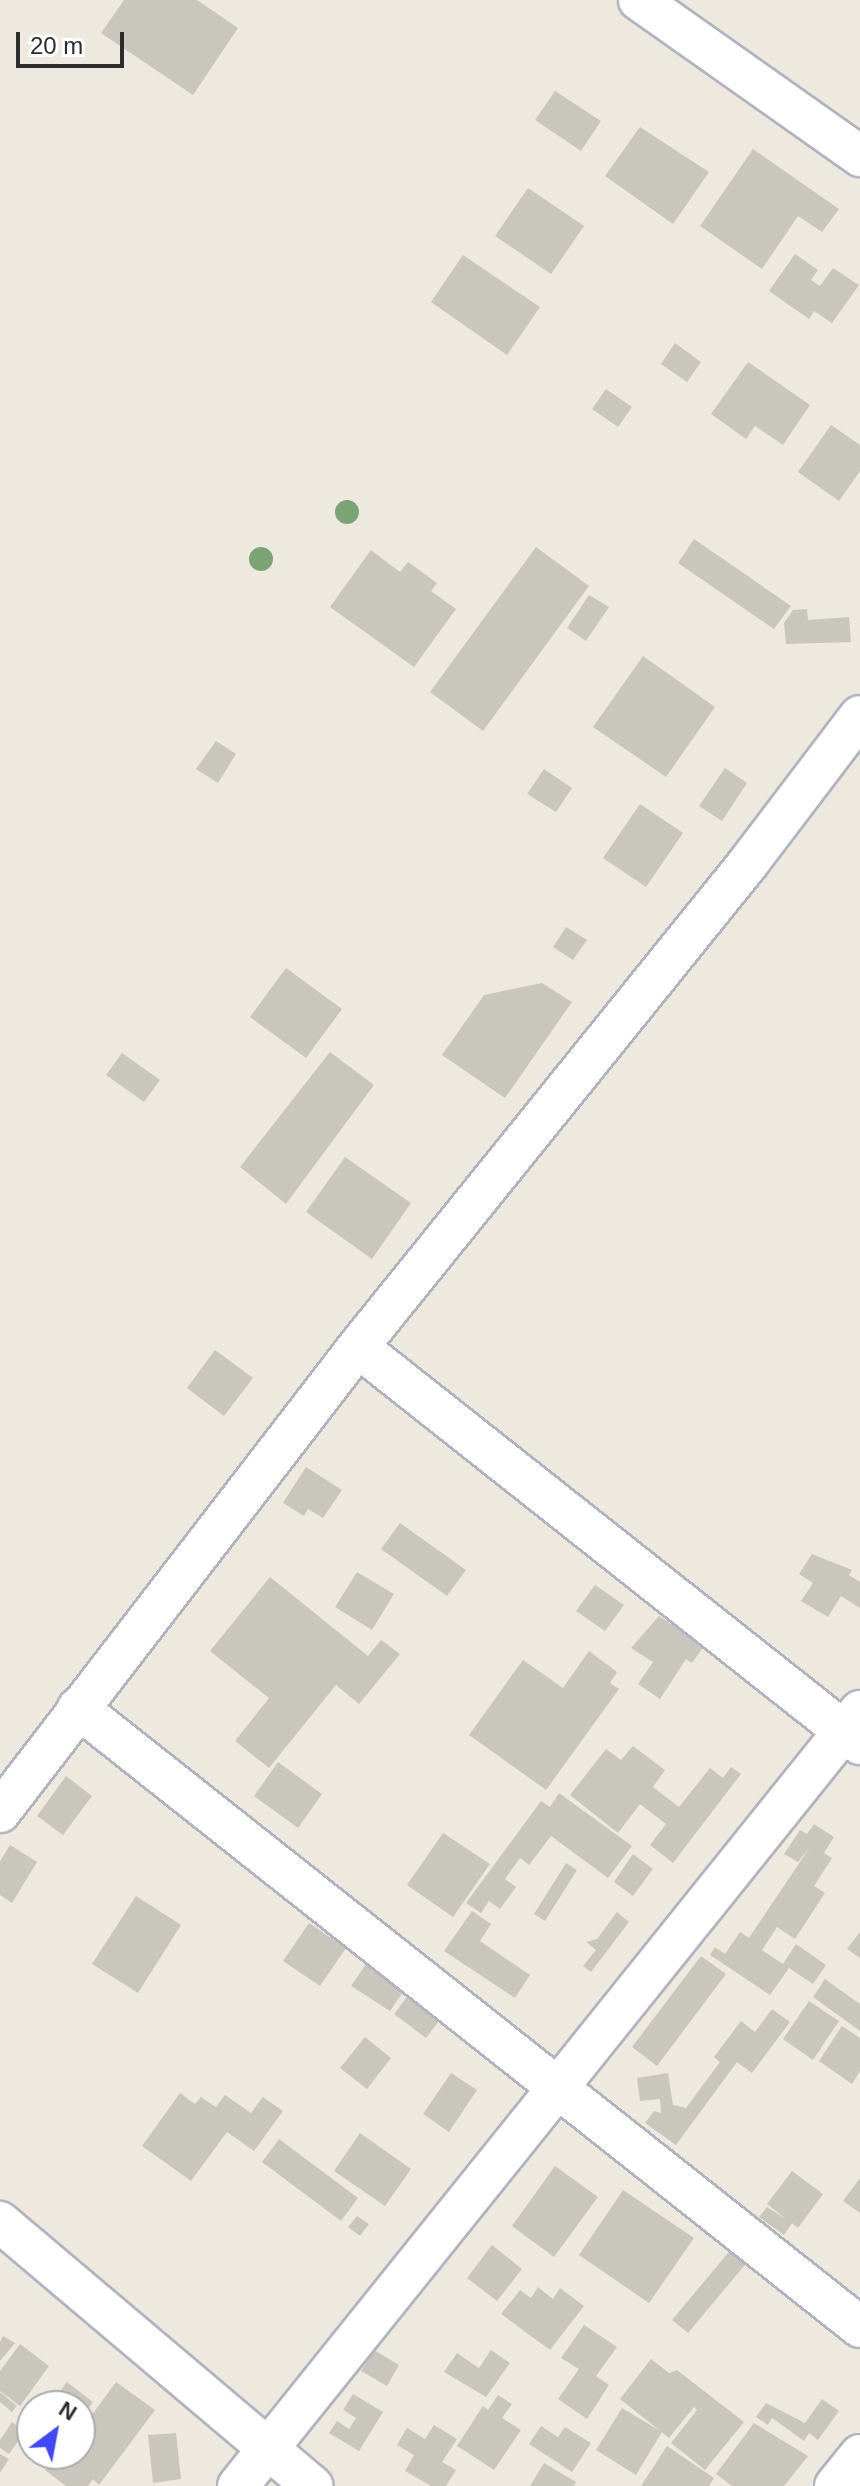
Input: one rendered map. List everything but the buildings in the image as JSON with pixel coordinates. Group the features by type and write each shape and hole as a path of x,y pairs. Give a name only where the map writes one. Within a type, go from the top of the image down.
{"street":[{"path":"639,0 860,156"},
{"path":"0,1812 358,1347 739,875 860,716"},
{"path":"238,2486 557,2087 855,1729 358,1347"},
{"path":"78,1708 860,2327"},
{"path":"0,2222 312,2486"},
{"path":"835,2486 860,2455"}]}
